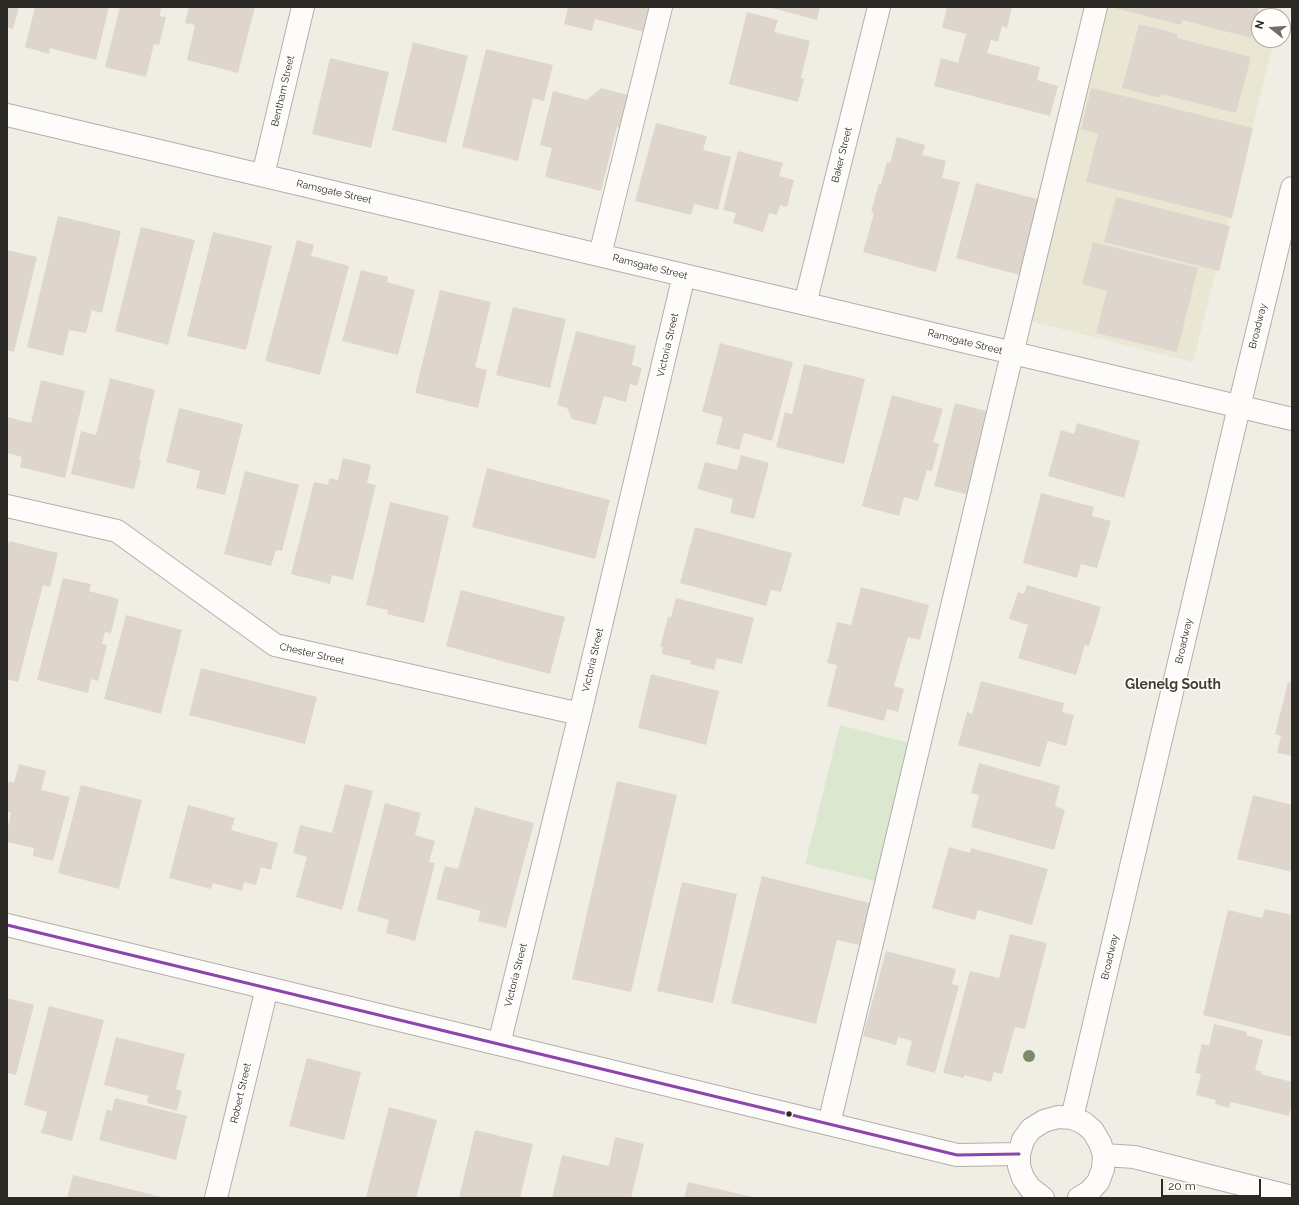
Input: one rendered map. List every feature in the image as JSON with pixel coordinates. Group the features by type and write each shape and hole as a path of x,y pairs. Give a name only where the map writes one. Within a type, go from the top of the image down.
{"street":[{"name":"Bentham Street","path":"263,175 303,7"},
{"path":"600,255 661,7"},
{"name":"Baker Street","path":"805,304 879,7"},
{"path":"829,1124 1096,7"},
{"name":"Ramsgate Street","path":"7,115 1292,420"},
{"name":"Broadway","path":"1072,1118 1292,188"},
{"name":"Victoria Street","path":"499,1044 580,714 684,275"},
{"name":"Chester Street","path":"7,506 117,531 275,645 580,714"},
{"path":"7,925 957,1154 1019,1154"},
{"name":"Robert Street","path":"216,1198 267,988"},
{"path":"1043,1198 1030,1188 1023,1178 1019,1166 1019,1154 1023,1140 1031,1129 1044,1121 1058,1117 1072,1118 1084,1123 1093,1131 1100,1142 1104,1155 1103,1169 1098,1182 1089,1192 1079,1198"},
{"path":"1104,1155 1134,1157 1292,1197"}],"shaded area":[{"path":"1100,7 1282,7 1251,8 1251,48 1272,48 1193,362 1022,319"}],"green space":[{"path":"840,725 913,744 878,882 805,864"}],"building":[{"path":"7,7 19,7 13,29 7,27"},
{"path":"35,7 109,7 96,60 50,48 49,54 25,47"},
{"path":"120,7 161,7 160,16 166,17 159,45 154,44 146,77 105,67"},
{"path":"189,7 255,7 238,73 187,60 195,25 185,23"},
{"path":"568,7 650,7 644,32 595,19 592,31 564,24"},
{"path":"768,7 820,7 817,20"},
{"path":"947,7 1012,7 1007,28 1002,26 998,42 991,40 987,53 1040,67 1037,80 1058,86 1050,116 934,86 941,58 958,63 966,34 942,28"},
{"path":"1259,7 1251,8 1251,38 1182,20 1181,25 1115,8"},
{"path":"747,12 778,20 774,32 810,41 801,78 804,79 798,102 729,84"},
{"path":"1139,24 1178,34 1177,38 1251,57 1236,113 1161,94 1160,98 1122,88"},
{"path":"413,42 468,56 446,143 392,130"},
{"path":"486,49 553,65 544,101 533,98 518,161 462,147"},
{"path":"330,58 389,72 371,148 312,134"},
{"path":"601,88 632,96 623,129 617,127 601,191 545,177 552,148 540,145 553,91 587,100"},
{"path":"1091,88 1253,128 1232,218 1086,182 1098,134 1081,129"},
{"path":"656,123 707,136 703,150 731,157 718,210 694,204 691,215 635,201"},
{"path":"897,137 925,145 922,155 946,161 942,178 960,182 936,272 863,252 874,213 871,212 879,183 881,184 887,162 890,163"},
{"path":"738,151 783,163 779,176 794,180 787,207 780,205 777,215 769,213 763,232 733,223 736,213 723,210"},
{"path":"976,183 1041,200 1020,275 956,258"},
{"path":"1116,197 1230,226 1219,271 1104,242"},
{"path":"58,216 121,231 102,313 92,310 86,333 69,330 63,356 27,347"},
{"path":"141,227 195,240 168,345 115,331"},
{"path":"213,232 272,246 246,350 187,336"},
{"path":"297,240 314,245 311,256 349,266 320,375 265,361"},
{"path":"1093,242 1198,268 1177,352 1096,333 1107,291 1082,284"},
{"path":"7,250 37,257 14,352 7,350"},
{"path":"361,270 388,277 387,282 415,290 398,355 342,341"},
{"path":"440,290 491,302 475,367 487,370 478,408 415,393"},
{"path":"513,307 566,319 550,388 496,375"},
{"path":"576,331 636,346 632,365 642,368 637,386 630,384 626,402 604,396 596,425 572,419 567,408 557,405"},
{"path":"720,343 793,362 772,441 744,433 739,450 716,444 723,417 702,412"},
{"path":"804,364 865,379 844,464 776,447 785,412 792,414"},
{"path":"110,378 155,390 134,489 71,474 81,431 96,435"},
{"path":"41,380 85,391 65,478 20,467 22,457 7,453 7,417 31,423"},
{"path":"892,395 943,409 933,442 939,444 932,471 927,470 918,501 904,497 899,516 862,506"},
{"path":"955,403 990,412 969,495 934,486"},
{"path":"179,408 243,424 225,495 196,488 200,471 166,462"},
{"path":"1077,423 1140,441 1124,498 1048,476 1061,430 1074,434"},
{"path":"741,455 769,463 754,519 730,513 733,499 697,489 705,462 737,470"},
{"path":"343,458 371,465 367,483 376,485 353,580 332,575 330,584 291,574 314,482 328,485 329,478 338,480"},
{"path":"487,468 610,500 595,559 472,527"},
{"path":"245,471 299,485 282,551 276,550 271,566 224,554"},
{"path":"1041,493 1094,507 1092,516 1111,521 1097,568 1081,564 1077,578 1023,563"},
{"path":"390,502 449,516 424,623 387,614 388,610 366,605"},
{"path":"695,527 792,553 781,592 771,590 766,606 680,583"},
{"path":"9,541 58,553 50,587 43,585 18,682 7,679 7,550"},
{"path":"63,578 91,584 89,591 119,599 111,633 105,632 102,644 107,645 98,681 91,679 88,693 37,680"},
{"path":"1027,585 1101,607 1089,646 1085,645 1076,675 1018,658 1028,625 1009,619 1018,592 1024,594"},
{"path":"861,587 929,605 920,640 908,637 894,686 904,689 898,712 887,709 884,721 827,706 837,665 827,663 837,622 851,625"},
{"path":"461,590 565,617 550,674 446,646"},
{"path":"676,598 754,618 742,664 717,658 714,670 690,664 691,661 662,654 663,647 660,647 668,617 671,617"},
{"path":"126,615 182,630 161,714 104,699"},
{"path":"201,668 317,697 305,744 189,715"},
{"path":"651,674 719,691 706,745 638,728"},
{"path":"981,681 1064,703 1062,712 1074,715 1066,746 1048,741 1040,767 958,745 967,712 972,714"},
{"path":"1288,682 1292,683 1292,756 1277,753 1281,736 1275,734"},
{"path":"979,763 1060,786 1055,806 1065,810 1054,850 971,827 979,795 971,793"},
{"path":"19,764 46,771 41,790 70,797 53,861 33,856 34,848 7,842 7,831 11,813 7,812 7,789 9,781 14,783"},
{"path":"617,781 677,795 631,992 572,979"},
{"path":"345,784 373,791 342,910 296,897 307,857 293,853 300,825 332,833"},
{"path":"81,785 142,800 119,889 58,873"},
{"path":"1253,795 1292,805 1292,872 1237,859"},
{"path":"385,803 421,813 415,835 435,841 429,862 435,863 415,941 386,933 389,920 357,911"},
{"path":"188,805 235,818 231,830 278,843 271,870 261,867 256,885 244,882 242,891 213,883 211,889 169,878"},
{"path":"475,807 534,823 506,928 478,921 481,911 436,899 445,866 458,869"},
{"path":"949,847 970,853 971,848 1048,869 1032,925 978,910 975,920 932,908"},
{"path":"762,876 870,903 859,945 837,940 816,1024 731,1003"},
{"path":"682,882 737,894 713,1003 657,991"},
{"path":"1265,909 1292,915 1292,1037 1203,1015 1228,910 1262,918"},
{"path":"1010,934 1047,943 1025,1029 1015,1027 1002,1074 994,1072 991,1082 964,1075 964,1078 943,1073 970,971 999,978"},
{"path":"886,951 956,969 952,984 959,986 935,1073 906,1065 912,1041 898,1037 896,1045 863,1036"},
{"path":"7,998 34,1005 16,1075 7,1073"},
{"path":"49,1006 104,1020 72,1141 41,1133 47,1112 24,1105"},
{"path":"1214,1024 1247,1032 1246,1035 1263,1040 1255,1070 1261,1071 1261,1074 1292,1082 1292,1104 1289,1116 1231,1102 1229,1108 1215,1104 1216,1100 1196,1095 1201,1074 1195,1073 1202,1044 1209,1046"},
{"path":"116,1037 185,1054 176,1089 182,1091 177,1111 147,1103 148,1096 104,1085"},
{"path":"307,1058 361,1072 344,1140 289,1126"},
{"path":"115,1098 187,1116 176,1160 99,1140 107,1109 112,1111"},
{"path":"389,1107 437,1120 416,1198 366,1197"},
{"path":"475,1130 533,1144 520,1198 459,1198"},
{"path":"615,1137 644,1144 631,1198 552,1198 562,1155 609,1166"},
{"path":"73,1175 162,1197 162,1198 67,1198"},
{"path":"688,1182 753,1197 753,1198 684,1198"}],"transit line":[{"path":"7,925 957,1155 1019,1154"}],"district":[{"name":"Glenelg South","path":"1173,685"}]}
